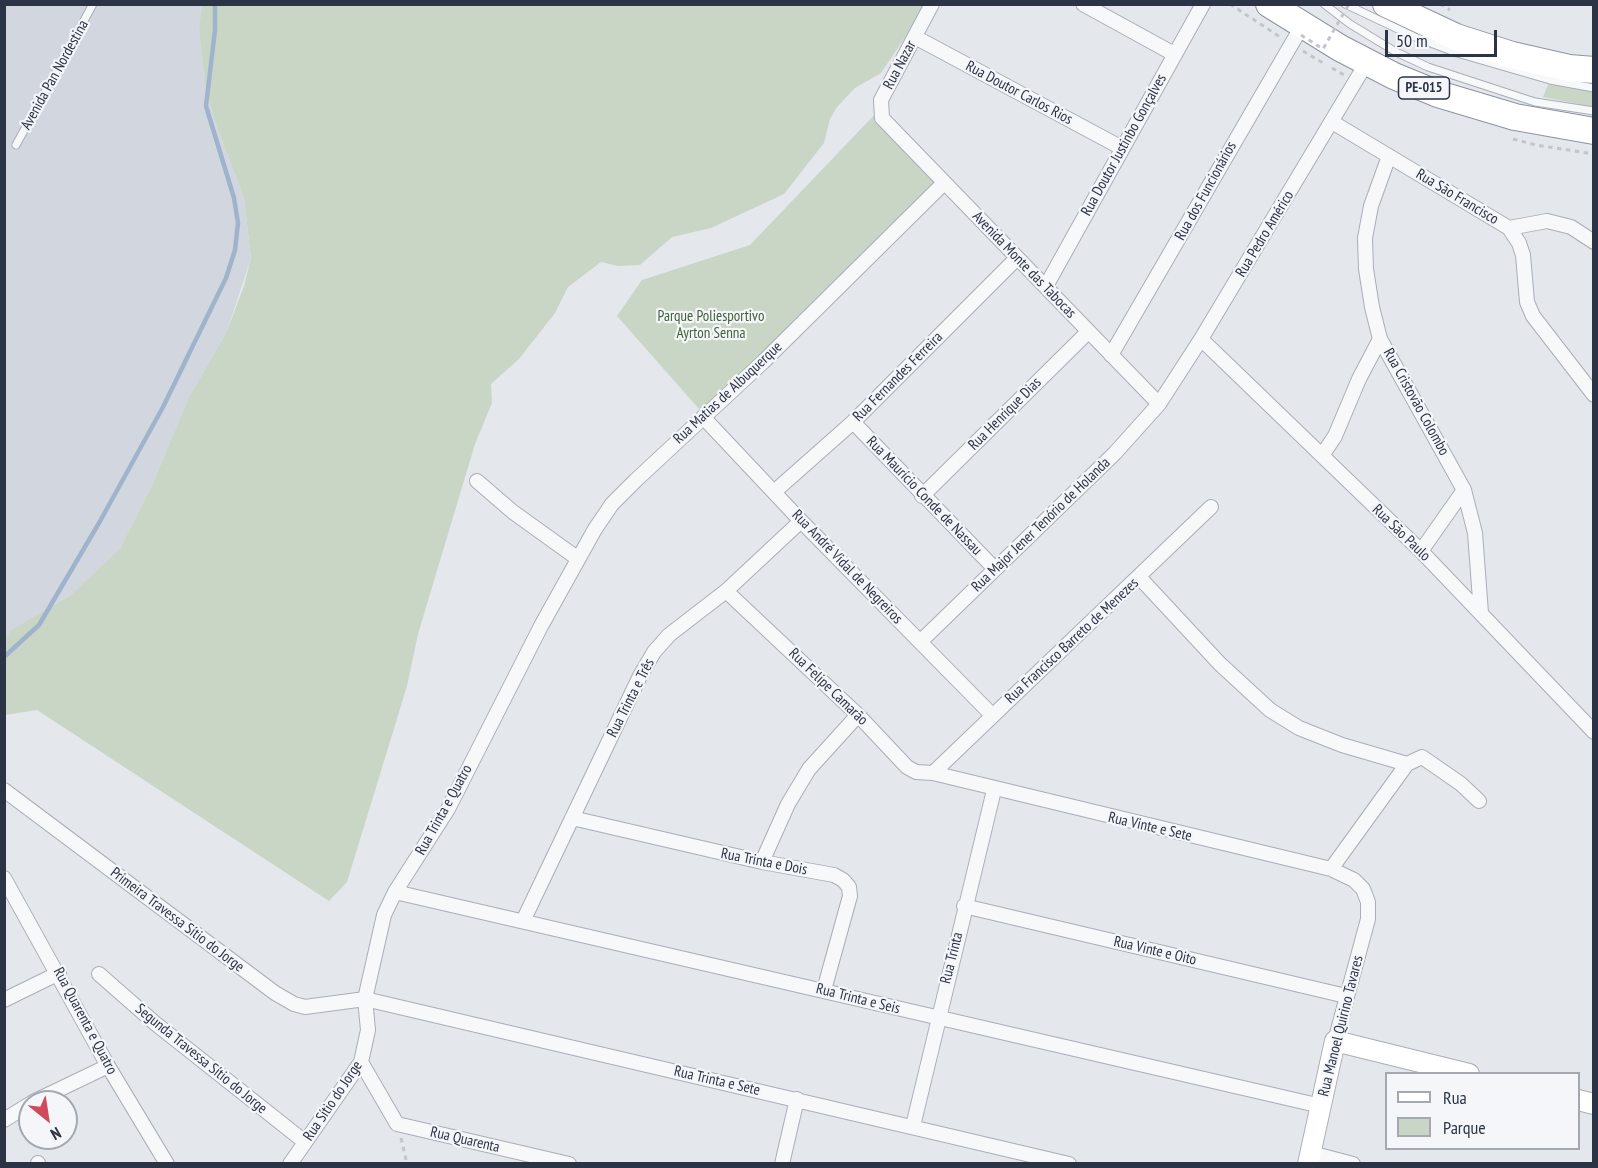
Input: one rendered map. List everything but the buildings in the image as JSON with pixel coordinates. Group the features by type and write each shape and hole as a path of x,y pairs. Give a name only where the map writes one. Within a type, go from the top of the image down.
{"highway":[{"name":"PE-015","path":"1269,4 1301,31 1438,94 1515,117 1593,131"},
{"path":"1386,4 1456,37 1512,55 1569,68 1593,70"}],"main road":[{"path":"1335,1041 1461,1072"},
{"name":"Rua Manoel Quirino Tavares","path":"1310,1158 1335,1041"}],"street":[{"name":"Rua Nazar","path":"889,127 882,118 881,100 932,4"},
{"path":"1083,4 1174,54"},
{"name":"Rua Doutor Justinbo Gonçalves","path":"1046,286 1203,4"},
{"name":"Rua dos Funcionários","path":"1111,355 1301,31"},
{"name":"Rua Doutor Carlos Rios","path":"915,37 1122,148"},
{"name":"Rua Pedro Américo","path":"1159,404 1201,339 1367,62"},
{"name":"Rua São Francisco","path":"1332,122 1509,228 1519,243 1523,255 1527,302 1533,316 1593,396"},
{"name":"Avenida Monte das Tabocas","path":"889,127 1159,404"},
{"name":"Rua Cristovão Colombo","path":"1389,156 1371,206 1365,238 1366,269 1380,339 1464,490 1475,533 1481,613"},
{"name":"Rua Matias de Albuquerque","path":"541,626 577,558 612,504 944,183"},
{"path":"1509,228 1547,221 1571,227 1593,242"},
{"name":"Rua Fernandes Ferreira","path":"774,492 853,422 1017,258"},
{"name":"Rua Henrique Dias","path":"922,496 1088,332"},
{"name":"Rua São Paulo","path":"1201,339 1323,454 1421,551 1593,732"},
{"path":"1323,454 1335,436 1359,379 1380,339"},
{"name":"Rua Major Jener Tenório de Holanda","path":"920,642 1115,453 1159,404"},
{"name":"Rua André Vidal de Negreiros","path":"703,417 992,715"},
{"name":"Rua Maurício Conde de Nassau","path":"853,422 995,569"},
{"path":"477,482 522,519 577,558"},
{"path":"1421,551 1464,490"},
{"name":"Rua Francisco Barreto de Menezes","path":"933,773 1140,578 1211,507"},
{"name":"Rua Trinta e Três","path":"523,921 654,652 669,635 726,591 801,520"},
{"path":"1140,578 1220,664 1270,710 1299,728 1342,745 1407,764"},
{"name":"Rua Felipe Camarão","path":"726,591 858,715 907,766 916,772 933,773"},
{"name":"Rua Trinta e Quatro","path":"366,999 384,915 395,892 448,809 541,626"},
{"path":"762,862 788,804 809,769 858,715"},
{"path":"1331,869 1407,764 1422,757 1452,777 1479,801"},
{"name":"Rua Vinte e Sete","path":"933,773 994,790 1331,869 1354,880 1363,890"},
{"name":"Primeira Travessa Sítio do Jorge","path":"4,790 275,993 305,1007 366,999"},
{"name":"Rua Trinta","path":"913,1126 964,906 994,790"},
{"name":"Rua Trinta e Dois","path":"572,818 762,862 834,875 849,887 850,896 824,990"},
{"name":"Rua Quarenta e Quatro","path":"5,880 59,973 108,1066 167,1164"},
{"name":"Rua Manoel Quirino Tavares","path":"1335,1041 1368,919 1368,902 1363,890"},
{"name":"Rua Trinta e Seis","path":"395,892 1321,1106"},
{"name":"Rua Vinte e Oito","path":"964,906 1346,996"},
{"path":"4,1000 59,973"},
{"name":"Segunda Travessa Sítio do Jorge","path":"99,974 156,1024 305,1142"},
{"name":"Rua Sítio do Jorge","path":"290,1164 361,1062 368,1030 366,999"},
{"name":"Rua Trinta e Sete","path":"366,999 1069,1164"},
{"path":"361,1062 397,1124"},
{"path":"58,1090 108,1066"},
{"path":"782,1164 797,1099"},
{"path":"4,1120 18,1111"},
{"name":"Rua Quarenta","path":"397,1124 568,1164"},
{"path":"1310,1158 1353,1164"}],"lane":[{"name":"Avenida Pan Nordestina","path":"16,145 93,4"},
{"path":"1324,4 1350,24 1396,52 1428,67 1535,102 1593,111"},
{"path":"1347,4 1414,37 1457,53 1550,80 1593,88"}],"path":[{"path":"1301,31 1323,49 1347,4"},
{"path":"397,1124 407,1164"}],"shaded area":[{"path":"5,5 202,5 199,26 220,135 244,198 251,258 227,331 189,397 152,485 119,550 5,680"}],"green space":[{"path":"202,5 923,5 908,33 881,73 855,88 837,107 830,119 824,143 784,194 711,228 672,237 640,265 618,266 601,262 568,287 555,313 519,359 491,384 492,403 475,444 418,634 407,686 347,882 329,901 37,710 5,715 5,643 10,631 70,596 119,550 152,485 189,397 227,331 244,286 251,258 244,198 220,135 206,89 199,26"},
{"path":"1550,80 1593,88 1593,107 1543,97"},
{"name":"Parque Poliesportivo Ayrton Senna","path":"878,111 950,184 707,418 617,316 642,280 750,245"}],"waterway":[{"path":"4,657 39,625 99,523 163,407 226,278 235,250 238,223 234,198 206,106 215,30 215,4"}]}
